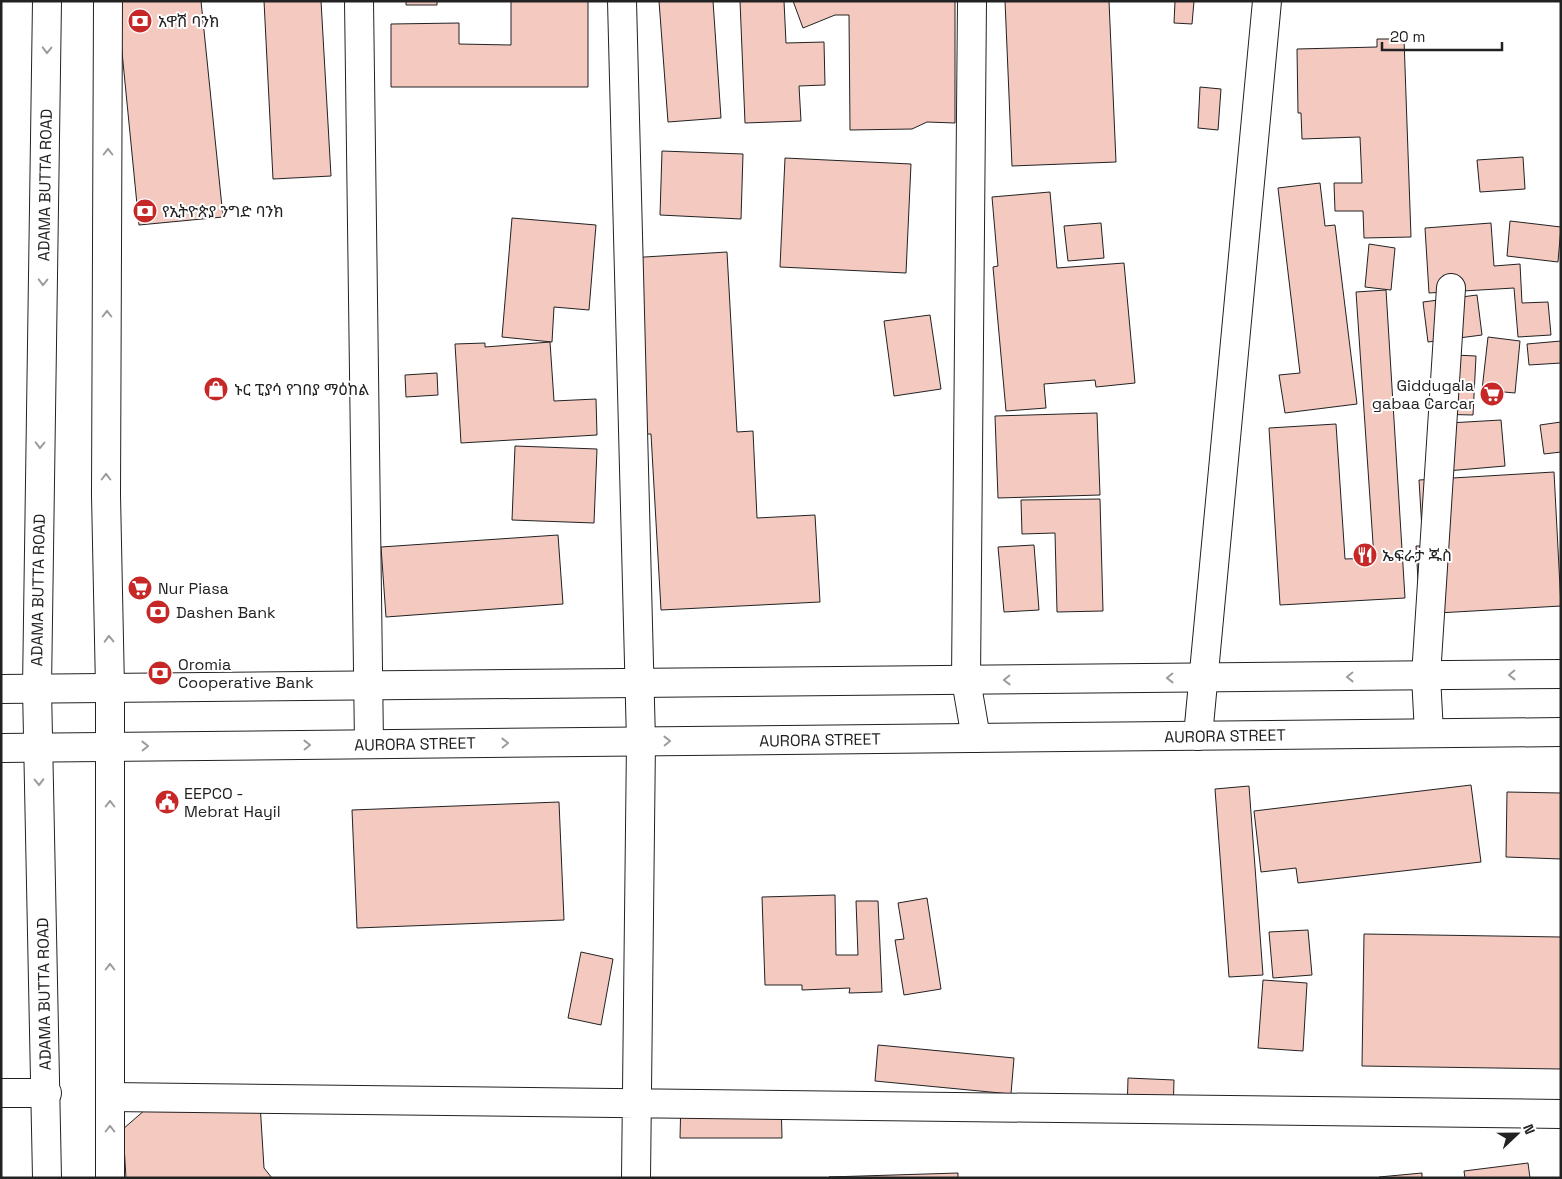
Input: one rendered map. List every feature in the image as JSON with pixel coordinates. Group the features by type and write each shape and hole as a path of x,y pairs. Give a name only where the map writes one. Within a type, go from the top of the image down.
{"street":[{"name":"ADAMA BUTTA ROAD","path":"47,1178 47,1093 37,688 48,1"},
{"path":"108,1 106,495 110,688 110,1178"},
{"path":"359,1 369,744"},
{"path":"622,1 641,742 636,1178"},
{"path":"972,1 966,680 976,738"},
{"path":"1198,736 1267,1"},
{"path":"1429,733 1426,676 1451,288"},
{"path":"1,689 1561,674"},
{"name":"AURORA STREET","path":"1,748 1561,732"},
{"path":"1,1093 47,1093"},
{"path":"110,1097 1561,1114"}],"building":[{"path":"117,1 201,1 223,217 139,225"},
{"path":"264,1 321,1 331,176 273,179"},
{"path":"406,1 437,1 437,5 406,5"},
{"path":"511,1 588,1 588,87 391,87 391,24 459,23 459,44 511,45"},
{"path":"659,1 713,1 721,118 668,122"},
{"path":"740,1 784,1 786,43 824,42 825,85 799,86 801,121 745,123"},
{"path":"793,1 955,1 955,123 927,122 912,129 850,130 849,15 835,15 803,28"},
{"path":"1005,1 1109,1 1116,162 1012,166"},
{"path":"1175,1 1194,1 1192,24 1174,23"},
{"path":"1377,39 1404,39 1411,237 1364,238 1363,211 1335,211 1334,183 1362,183 1360,137 1302,139 1301,113 1298,113 1297,49 1377,47"},
{"path":"1200,87 1221,89 1218,130 1198,128"},
{"path":"662,151 743,154 741,219 660,215"},
{"path":"1523,157 1525,189 1480,192 1477,160"},
{"path":"785,158 911,164 906,273 780,267"},
{"path":"1320,183 1325,226 1335,225 1357,404 1285,413 1279,375 1300,373 1278,188"},
{"path":"1050,192 1057,268 1124,263 1135,383 1096,387 1095,380 1044,384 1046,408 1006,411 993,267 998,266 992,197"},
{"path":"512,218 596,225 589,310 554,307 552,342 502,337"},
{"path":"1510,221 1561,227 1558,262 1507,256"},
{"path":"1101,223 1104,258 1068,261 1064,226"},
{"path":"1491,223 1494,266 1520,264 1522,303 1548,302 1551,335 1518,337 1514,288 1429,293 1425,228"},
{"path":"1369,244 1395,248 1391,290 1365,287"},
{"path":"727,252 737,432 753,431 757,518 815,515 820,602 661,610 651,434 637,434 628,258"},
{"path":"1386,290 1405,598 1280,605 1269,428 1336,424 1345,559 1374,558 1356,292"},
{"path":"1477,295 1482,335 1428,342 1423,302"},
{"path":"930,315 941,389 894,396 884,321"},
{"path":"1488,337 1520,341 1515,393 1482,390"},
{"path":"1561,341 1561,363 1529,365 1527,344"},
{"path":"550,342 554,401 596,399 597,435 461,443 455,344 485,343 485,347"},
{"path":"1433,354 1476,356 1473,415 1431,414"},
{"path":"437,373 438,395 406,397 405,375"},
{"path":"1097,413 1100,495 998,498 995,416"},
{"path":"1501,420 1505,466 1435,472 1431,424"},
{"path":"1561,422 1561,452 1544,454 1540,425"},
{"path":"515,446 597,449 594,523 512,520"},
{"path":"1554,472 1561,606 1420,614 1416,546 1423,546 1419,480"},
{"path":"1100,499 1103,611 1057,612 1055,533 1022,534 1021,500"},
{"path":"558,535 563,604 386,617 381,547"},
{"path":"1034,545 1039,610 1004,612 998,547"},
{"path":"1471,785 1481,862 1298,883 1296,868 1261,872 1254,811"},
{"path":"1249,786 1263,975 1229,977 1215,789"},
{"path":"1507,792 1561,793 1561,859 1506,857"},
{"path":"559,802 564,920 357,928 352,810"},
{"path":"835,895 836,955 858,955 856,901 878,901 882,992 849,993 850,988 802,990 802,985 765,985 762,897"},
{"path":"927,898 941,989 904,995 895,940 904,939 898,903"},
{"path":"1308,930 1312,975 1273,978 1269,932"},
{"path":"1364,934 1561,937 1561,1069 1362,1066"},
{"path":"581,952 613,959 601,1025 568,1018"},
{"path":"1263,980 1307,983 1303,1051 1258,1048"},
{"path":"878,1045 1014,1058 1011,1094 875,1081"},
{"path":"1128,1078 1174,1080 1173,1115 1127,1114"},
{"path":"681,1098 781,1098 782,1138 680,1138"},
{"path":"260,1103 264,1168 272,1178 126,1178 123,1129 146,1109"},
{"path":"1528,1163 1530,1178 1465,1178 1464,1171"},
{"path":"958,1173 958,1178 829,1177"},
{"path":"1422,1173 1422,1178 1379,1178 1379,1177"}],"place":[{"name":"አዋሽ ባንክ","path":"140,21"},
{"name":"የኢትዮጵያ ንግድ ባንክ","path":"145,211"},
{"name":"ኑር ፒያሳ የገበያ ማዕከል","path":"216,389"},
{"name":"Giddugala gabaa Carcar","path":"1492,394"},
{"name":"ኤፍራታ ጁስ","path":"1365,555"},
{"name":"Nur Piasa","path":"140,588"},
{"name":"Dashen Bank","path":"158,612"},
{"name":"Oromia Cooperative Bank","path":"160,673"},
{"name":"EEPCO - Mebrat Hayil","path":"167,802"}]}
